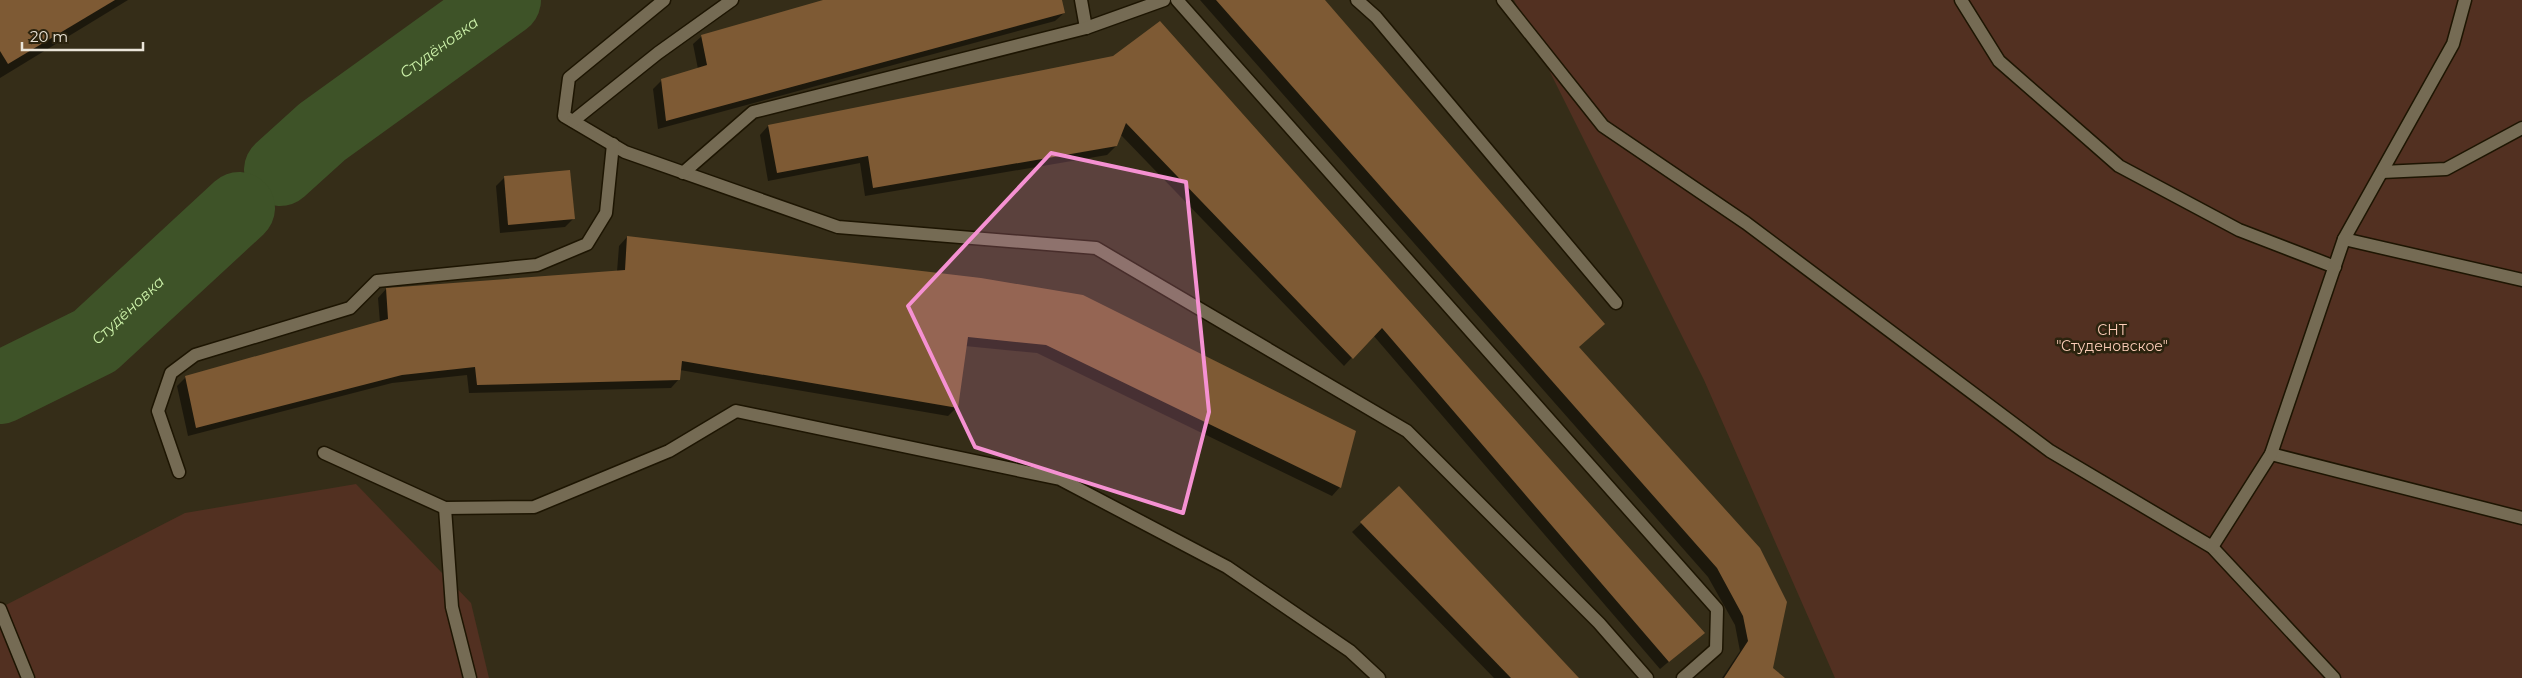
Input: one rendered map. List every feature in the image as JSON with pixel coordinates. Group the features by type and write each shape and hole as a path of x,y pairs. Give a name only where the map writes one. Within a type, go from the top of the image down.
{"lane":[{"path":"664,0 569,78 564,116 625,152 838,227 1096,248 1407,432 1599,623 1647,678"},
{"path":"573,120 658,53 732,0"},
{"path":"1081,0 1086,28"},
{"path":"683,173 753,112 1086,28 1164,0"},
{"path":"1176,0 1717,609 1716,649 1684,678"},
{"path":"1357,0 1376,17 1616,304"},
{"path":"1503,0 1603,126 1746,223 2050,451 2212,547 2334,678"},
{"path":"1961,0 1999,61 2119,166 2239,230 2335,267"},
{"path":"2212,547 2271,454 2344,239 2454,44 2465,0"},
{"path":"2382,172 2446,169 2522,128"},
{"path":"179,472 158,411 171,373 195,355 350,308 377,281 537,265 586,244 606,213 613,144"},
{"path":"2344,239 2522,280"},
{"path":"324,453 445,508 534,507 669,451 736,411 1060,479 1227,566 1350,651 1379,678"},
{"path":"2271,454 2522,518"},
{"path":"445,508 452,607 470,678"},
{"path":"0,609 28,678"}],"highlighted area":[{"path":"1051,153 1186,182 1209,412 1183,513 975,447 908,306"}],"green space":[{"name":"СНТ \"Студеновское\"","path":"1514,0 2522,0 2522,678 1835,678 1704,380"},
{"path":"356,484 471,603 489,678 0,678 0,608 185,513"}],"building":[{"path":"0,0 115,0 8,64 0,51"},
{"path":"823,0 1062,0 1065,13 666,121 661,79 707,65 701,35"},
{"path":"1216,0 1325,0 1605,324 1579,347 1760,548 1787,602 1773,668 1785,678 1724,678 1748,641 1743,616 1717,568"},
{"path":"1160,21 1705,633 1669,662 1382,328 1353,359 1126,123 1117,146 873,188 868,156 777,173 768,125 1113,56"},
{"path":"570,170 575,219 508,225 504,176"},
{"path":"627,236 981,278 1083,295 1356,431 1341,488 1046,345 968,337 958,408 682,361 680,380 477,385 475,367 402,375 196,428 185,376 388,319 386,288 625,270"},
{"path":"1399,486 1579,678 1511,678 1360,522"}],"waterway":[{"name":"Студёновка","path":"280,170 322,132 505,0"},
{"name":"Студёновка","path":"0,388 95,341 239,208"}]}
